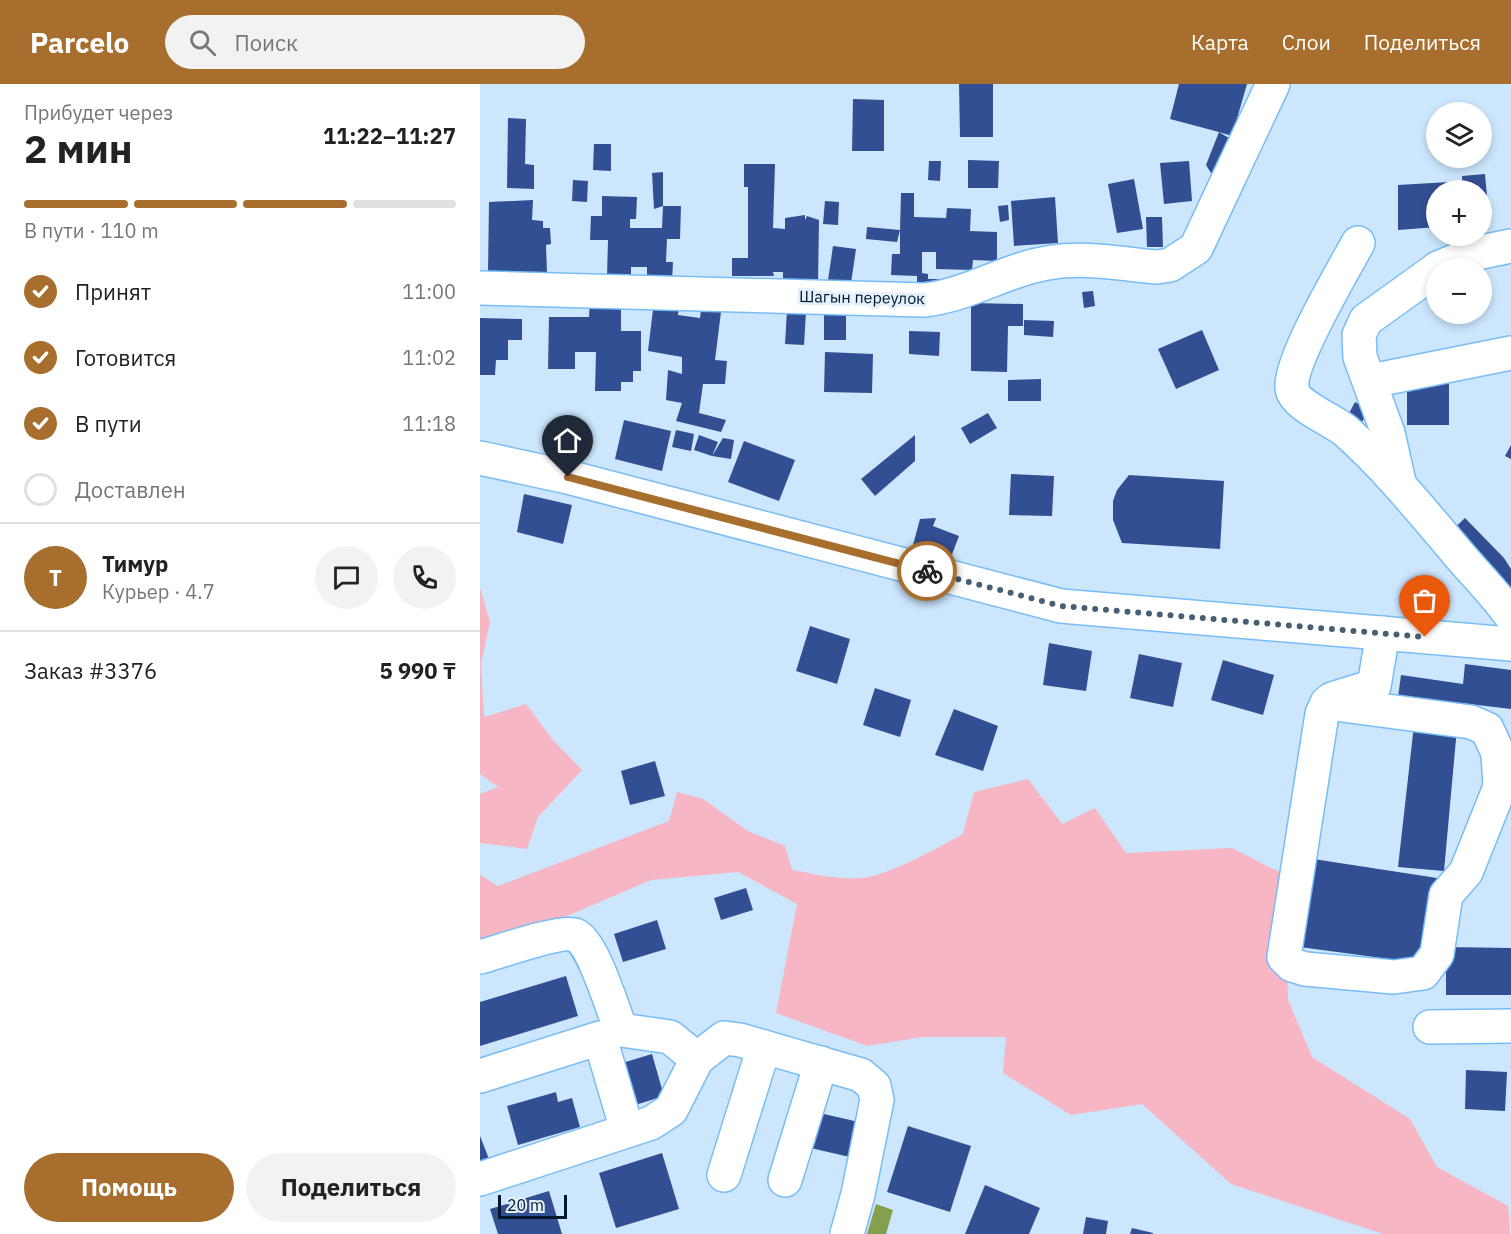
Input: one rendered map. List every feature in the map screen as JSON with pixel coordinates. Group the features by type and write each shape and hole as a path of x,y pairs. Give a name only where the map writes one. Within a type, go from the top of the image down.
{"street":[{"name":"Шагын переулок","path":"480,288 924,300 948,297 1046,263 1074,261 1157,267 1170,265 1196,248 1273,84"},
{"path":"1358,243 1295,366 1292,390 1296,399 1345,430 1399,482 1466,563 1498,597 1511,616"},
{"path":"1463,258 1511,246"},
{"path":"1399,482 1388,433 1359,346 1359,335 1366,320 1426,278"},
{"path":"1371,381 1511,353"},
{"path":"480,458 568,477 1061,606 1511,644"},
{"path":"1327,703 1471,723 1486,729 1498,753 1500,787 1466,872 1446,895 1437,954 1423,973 1394,977 1305,969 1292,965 1284,957 1322,714 1327,703 1374,686 1383,633"},
{"path":"480,957 560,935 575,935 588,946 621,1030 670,1037 697,1059"},
{"path":"1430,1027 1511,1026"},
{"path":"480,1076 600,1038 627,1130"},
{"path":"480,1179 651,1124 671,1110 697,1059 724,1038 861,1075 874,1086 878,1100 847,1234"},
{"path":"724,1175 764,1047"},
{"path":"785,1180 821,1063"}],"shaded area":[{"path":"480,588 490,622 481,663 484,717 526,704 552,739 582,770 538,817 527,849 480,843 480,794 498,787 480,774"},
{"path":"1028,779 1062,824 1095,808 1126,853 1232,848 1283,874 1288,1000 1312,1057 1410,1119 1437,1167 1508,1206 1510,1234 1383,1234 1231,1184 1142,1104 1071,1115 1003,1073 1006,1037 923,1037 867,1046 776,1013 797,904 738,872 651,880 560,919 480,946 480,875 498,886 669,821 677,792 703,799 748,831 785,846 792,870 826,876 861,878 898,867 963,834 974,792"},
{"path":"876,1204 893,1210 886,1234 867,1234"}],"building":[{"path":"959,84 993,84 993,137 960,137"},
{"path":"1179,84 1247,84 1232,136 1170,119"},
{"path":"853,99 884,100 884,151 852,151"},
{"path":"508,118 526,119 525,164 534,165 534,189 507,188"},
{"path":"1219,132 1232,140 1216,181 1206,165"},
{"path":"594,144 611,144 611,171 593,170"},
{"path":"968,160 999,161 998,188 968,188"},
{"path":"929,161 941,161 940,181 928,180"},
{"path":"1189,161 1192,201 1164,204 1160,163"},
{"path":"744,164 775,164 773,228 785,229 785,218 805,215 805,220 807,216 819,220 818,285 783,285 783,272 773,272 774,276 732,276 732,258 748,258 748,187 744,187"},
{"path":"663,172 663,206 654,209 652,173"},
{"path":"1485,174 1486,180 1462,180 1462,176"},
{"path":"1134,179 1143,229 1117,233 1108,184"},
{"path":"573,180 588,181 587,202 572,201"},
{"path":"1426,183 1426,228 1398,230 1398,185"},
{"path":"901,193 914,193 914,217 946,218 947,208 971,209 970,231 997,232 997,261 973,260 972,270 936,269 936,252 922,252 922,273 928,274 928,279 942,279 942,290 917,290 917,276 891,275 892,254 900,254"},
{"path":"602,196 637,197 636,219 630,219 630,228 662,228 663,206 681,206 680,239 667,239 666,262 673,262 672,281 647,281 647,267 631,267 631,277 607,277 608,240 590,240 591,216 602,216"},
{"path":"1055,197 1058,243 1014,246 1011,201"},
{"path":"533,200 532,220 543,221 543,228 550,228 551,244 546,245 547,272 488,272 489,202"},
{"path":"825,201 839,202 838,225 823,224"},
{"path":"1008,205 1009,220 1000,222 998,206"},
{"path":"1146,217 1162,217 1163,247 1147,247"},
{"path":"867,227 900,230 897,242 866,239"},
{"path":"833,246 856,249 850,290 827,287"},
{"path":"1093,291 1095,306 1084,308 1082,292"},
{"path":"590,299 621,299 621,331 641,331 641,371 633,371 633,382 621,382 621,391 595,391 596,352 575,352 575,369 548,369 549,317 589,317"},
{"path":"654,301 679,303 678,315 700,318 701,310 721,312 715,360 727,361 725,384 703,384 699,413 726,420 721,432 676,421 682,403 666,400 668,370 682,374 682,357 648,351"},
{"path":"971,303 1023,304 1023,326 1008,326 1007,372 971,371"},
{"path":"787,311 806,312 804,345 785,344"},
{"path":"824,311 846,311 846,340 824,340"},
{"path":"480,318 522,319 522,340 508,340 508,360 496,360 495,375 480,375"},
{"path":"1024,320 1054,321 1053,337 1024,335"},
{"path":"1202,330 1219,370 1176,389 1158,349"},
{"path":"909,331 940,332 939,356 909,354"},
{"path":"825,352 873,354 872,393 824,392"},
{"path":"1041,379 1041,401 1008,401 1008,380"},
{"path":"1407,384 1449,384 1449,425 1407,425"},
{"path":"1355,402 1369,409 1360,426 1346,419"},
{"path":"988,413 997,428 970,444 961,428"},
{"path":"624,420 671,431 662,471 615,459"},
{"path":"676,430 694,434 691,451 672,447"},
{"path":"699,435 718,442 712,456 694,450"},
{"path":"915,435 915,461 875,496 861,479"},
{"path":"723,438 734,440 731,459 712,456"},
{"path":"744,441 795,460 779,501 728,482"},
{"path":"1511,445 1511,459 1505,456"},
{"path":"1011,474 1054,476 1052,516 1009,515"},
{"path":"1129,475 1224,481 1220,549 1122,543 1113,520 1113,501 1117,490"},
{"path":"524,494 572,505 563,544 517,532"},
{"path":"936,518 933,526 959,536 951,557 913,545 920,519"},
{"path":"1465,518 1504,558 1511,569 1511,608 1449,533"},
{"path":"810,626 850,639 837,684 796,671"},
{"path":"1049,643 1092,651 1086,691 1043,685"},
{"path":"1139,654 1182,663 1173,707 1130,698"},
{"path":"1223,660 1274,675 1263,715 1211,700"},
{"path":"1465,664 1511,670 1511,709 1461,703 1459,721 1396,712 1401,675 1463,684"},
{"path":"875,688 911,700 900,737 863,725"},
{"path":"954,709 998,726 983,771 935,755"},
{"path":"1414,725 1457,728 1444,871 1398,867"},
{"path":"655,761 665,796 630,805 621,771"},
{"path":"1307,858 1437,878 1427,964 1292,946"},
{"path":"746,888 753,910 721,920 714,898"},
{"path":"657,920 666,949 623,962 614,934"},
{"path":"1446,947 1511,948 1511,995 1446,995"},
{"path":"566,976 578,1016 480,1046 480,1002"},
{"path":"652,1054 664,1096 632,1106 619,1064"},
{"path":"1466,1070 1507,1072 1505,1111 1465,1109"},
{"path":"556,1092 558,1102 572,1098 580,1127 518,1145 507,1106"},
{"path":"811,1111 863,1123 854,1158 802,1146"},
{"path":"908,1126 971,1146 950,1212 887,1192"},
{"path":"480,1136 489,1159 480,1162"},
{"path":"662,1153 679,1209 616,1228 599,1173"},
{"path":"985,1185 1040,1208 1029,1234 965,1234"},
{"path":"549,1191 562,1234 498,1234 490,1209"},
{"path":"1086,1217 1108,1221 1106,1234 1083,1234"},
{"path":"1132,1228 1153,1233 1153,1234 1130,1234"}],"way so far":[{"path":"927,571 1061,606 1425,637"}],"route":[{"path":"568,477 927,571"}]}
